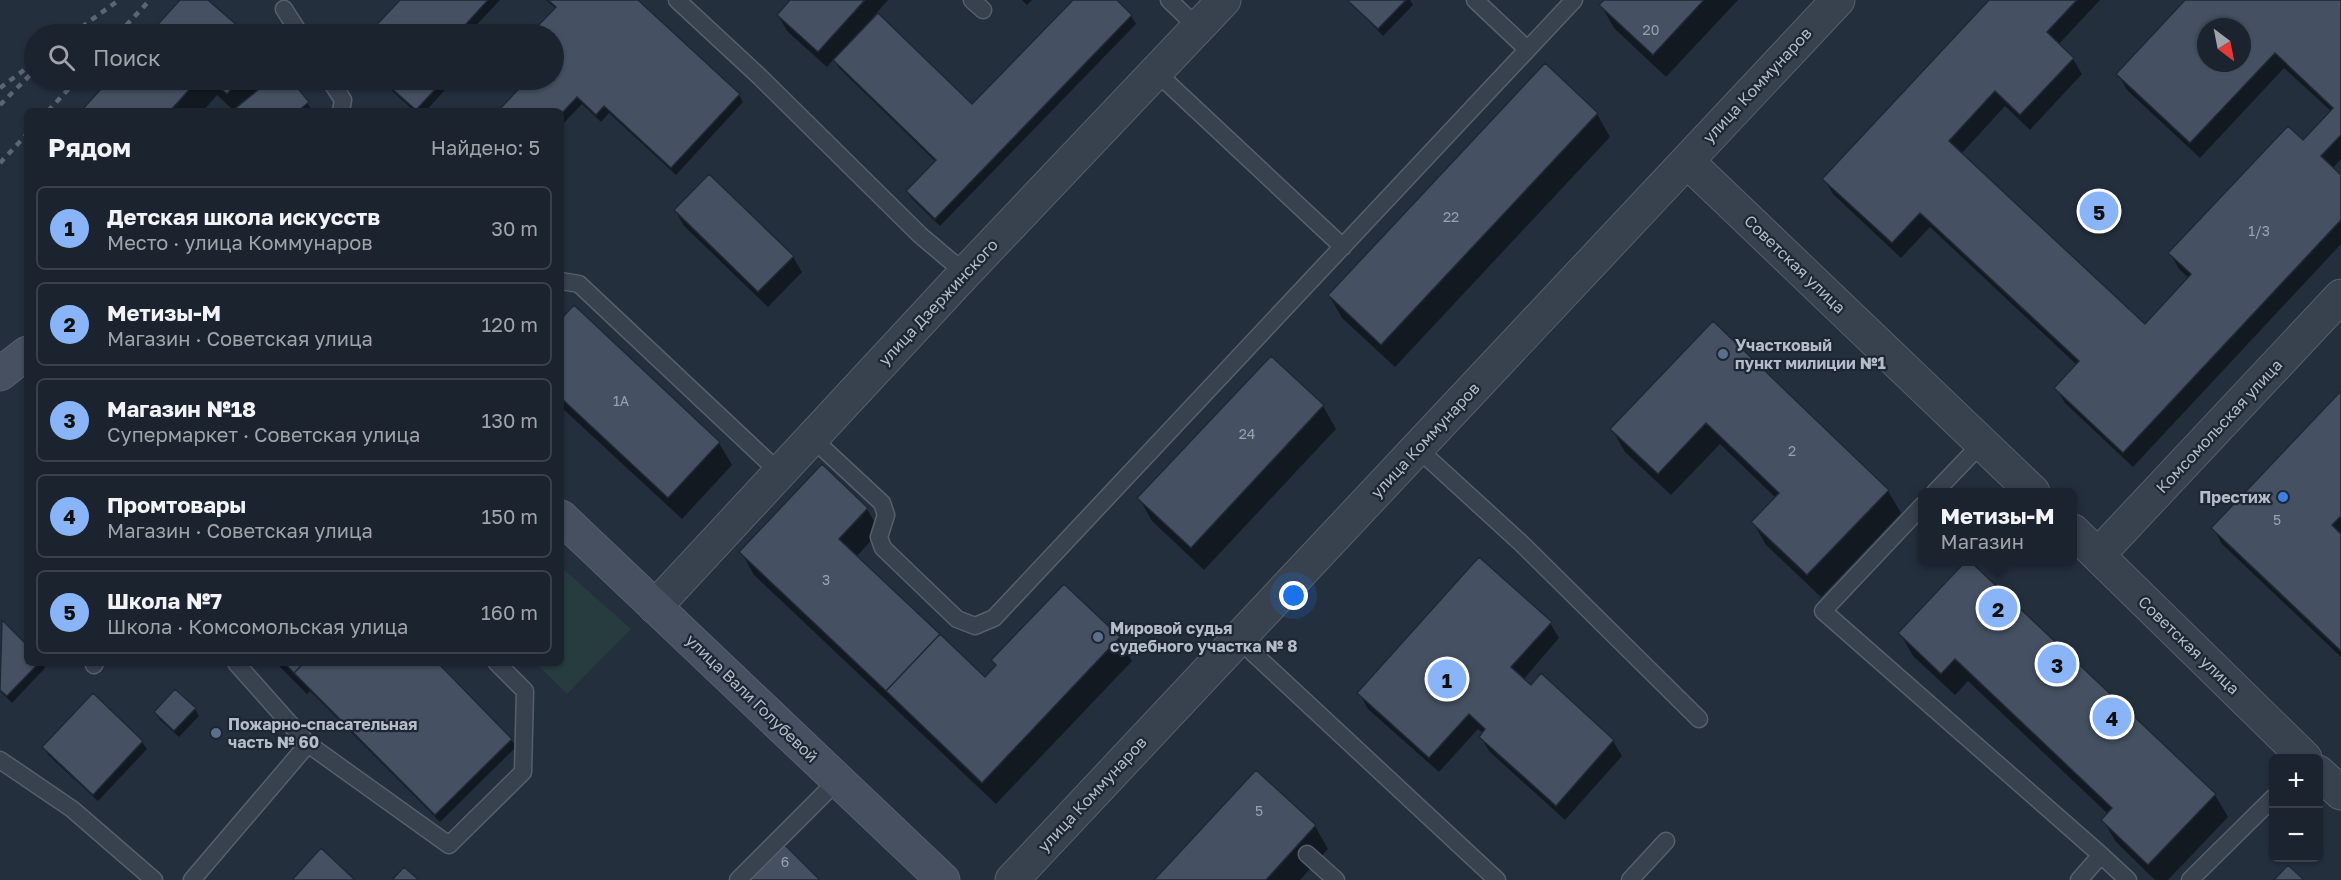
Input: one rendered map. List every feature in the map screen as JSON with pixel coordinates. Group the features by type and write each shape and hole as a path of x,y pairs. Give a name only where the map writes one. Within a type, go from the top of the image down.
{"main road":[{"path":"0,374 24,355"},
{"name":"улица Вали Голубевой","path":"564,520 943,880"}],"street":[{"name":"улица Дзержинского","path":"655,607 965,273 1224,0"},
{"name":"улица Коммунаров","path":"1012,880 1838,0"},
{"name":"Советская улица","path":"1687,161 2029,488"},
{"name":"Комсомольская улица","path":"2098,555 2341,296"},
{"name":"Советская улица","path":"2077,535 2300,754"},
{"path":"2323,776 2341,793"}],"lane":[{"path":"677,0 760,77 920,236 965,273"},
{"path":"1169,0 1198,28"},
{"path":"1475,0 1527,49"},
{"path":"812,438 882,503 886,515 879,537 883,548 957,619 975,626 994,618 1574,0"},
{"path":"284,9 294,24"},
{"path":"1156,72 1343,247"},
{"path":"337,90 344,100 342,108"},
{"path":"564,282 579,284 779,472"},
{"path":"1939,488 1982,443"},
{"path":"1417,448 1521,543 1699,719"},
{"path":"1918,510 1823,611 2128,880"},
{"path":"1238,639 1497,880"},
{"path":"239,666 308,744 449,845 523,772 525,691 500,666"},
{"path":"192,880 308,744"},
{"path":"0,760 72,809 154,880"},
{"path":"738,880 838,780"},
{"path":"2190,880 2269,802"},
{"path":"1630,880 1666,841"},
{"path":"1307,854 1336,880"},
{"path":"2079,880 2101,855"}],"green space":[{"path":"564,570 631,629 567,694 539,666 564,666"}],"building":[{"path":"180,0 208,0 236,24 158,24"},
{"path":"400,0 488,0 466,24 377,24"},
{"path":"548,0 638,0 740,94 671,168 604,106 596,115 577,97 564,111 564,108 501,108 518,90 564,90 564,24 540,24 556,7"},
{"path":"790,0 865,0 818,52 777,15"},
{"path":"1073,0 1117,0 1132,15 935,219 906,191 936,160 833,60 878,13 972,104"},
{"path":"1347,0 1406,0 1378,29"},
{"path":"1604,0 1704,0 1653,55 1599,5"},
{"path":"1989,0 2077,0 2047,32 2074,58 2020,115 1995,91 1949,141 2145,324 2191,274 2168,253 2288,126 2303,140 2333,108 2275,53 2190,143 2116,74 2185,0 2341,0 2341,135 2321,156 2341,175 2341,220 2123,453 2054,388 2079,361 1920,213 1892,243 1822,179"},
{"path":"1545,63 1598,113 1381,345 1328,295"},
{"path":"100,90 189,90 173,108 84,108"},
{"path":"258,90 299,90 309,102 302,108 236,108"},
{"path":"393,90 435,90 418,108 414,108"},
{"path":"709,174 794,256 758,292 674,210"},
{"path":"574,305 720,442 668,498 564,401 564,316"},
{"path":"1713,321 1889,490 1807,575 1751,522 1779,493 1706,423 1658,474 1610,429"},
{"path":"1271,356 1324,405 1191,548 1137,498"},
{"path":"2341,391 2341,516 2332,525 2341,534 2341,651 2211,528"},
{"path":"822,464 868,508 839,539 940,634 886,691 739,552"},
{"path":"1479,557 1552,622 1511,667 1531,685 1541,673 1614,740 1556,806 1479,737 1485,729 1469,714 1429,758 1357,693"},
{"path":"1961,566 1975,566 2216,794 2148,865 2101,820 2112,808 1955,659 1941,674 1898,633"},
{"path":"1064,584 1120,637 982,783 886,691 940,634 985,677 996,665 991,660"},
{"path":"2,620 24,642 24,666 36,666 7,696 0,690"},
{"path":"287,666 301,666 294,673"},
{"path":"301,666 441,666 512,739 435,815 294,673"},
{"path":"175,689 196,708 174,731 154,712"},
{"path":"93,693 143,741 93,795 42,747"},
{"path":"1256,770 1316,825 1266,880 1154,880"},
{"path":"785,845 820,880 750,880"},
{"path":"321,848 355,880 292,880"},
{"path":"2288,865 2304,880 2274,880"},
{"path":"404,867 419,880 392,880"}],"railway":[{"path":"86,24 119,0"},
{"path":"127,24 150,0"},
{"path":"0,88 24,70"},
{"path":"0,105 24,81"},
{"path":"51,108 68,90"},
{"path":"0,163 24,137"}],"place":[{"name":"Школа №7","path":"2099,211"},
{"name":"Участковый пункт милиции №1","path":"1723,354"},
{"name":"Престиж","path":"2283,497"},
{"name":"Метизы-М","path":"1998,608"},
{"name":"Мировой судья судебного участка № 8","path":"1098,637"},
{"name":"Магазин №18","path":"2057,664"},
{"name":"Детская школа искусств","path":"1447,679"},
{"name":"Промтовары","path":"2112,717"},
{"name":"Пожарно-спасательная часть № 60","path":"216,733"}]}
